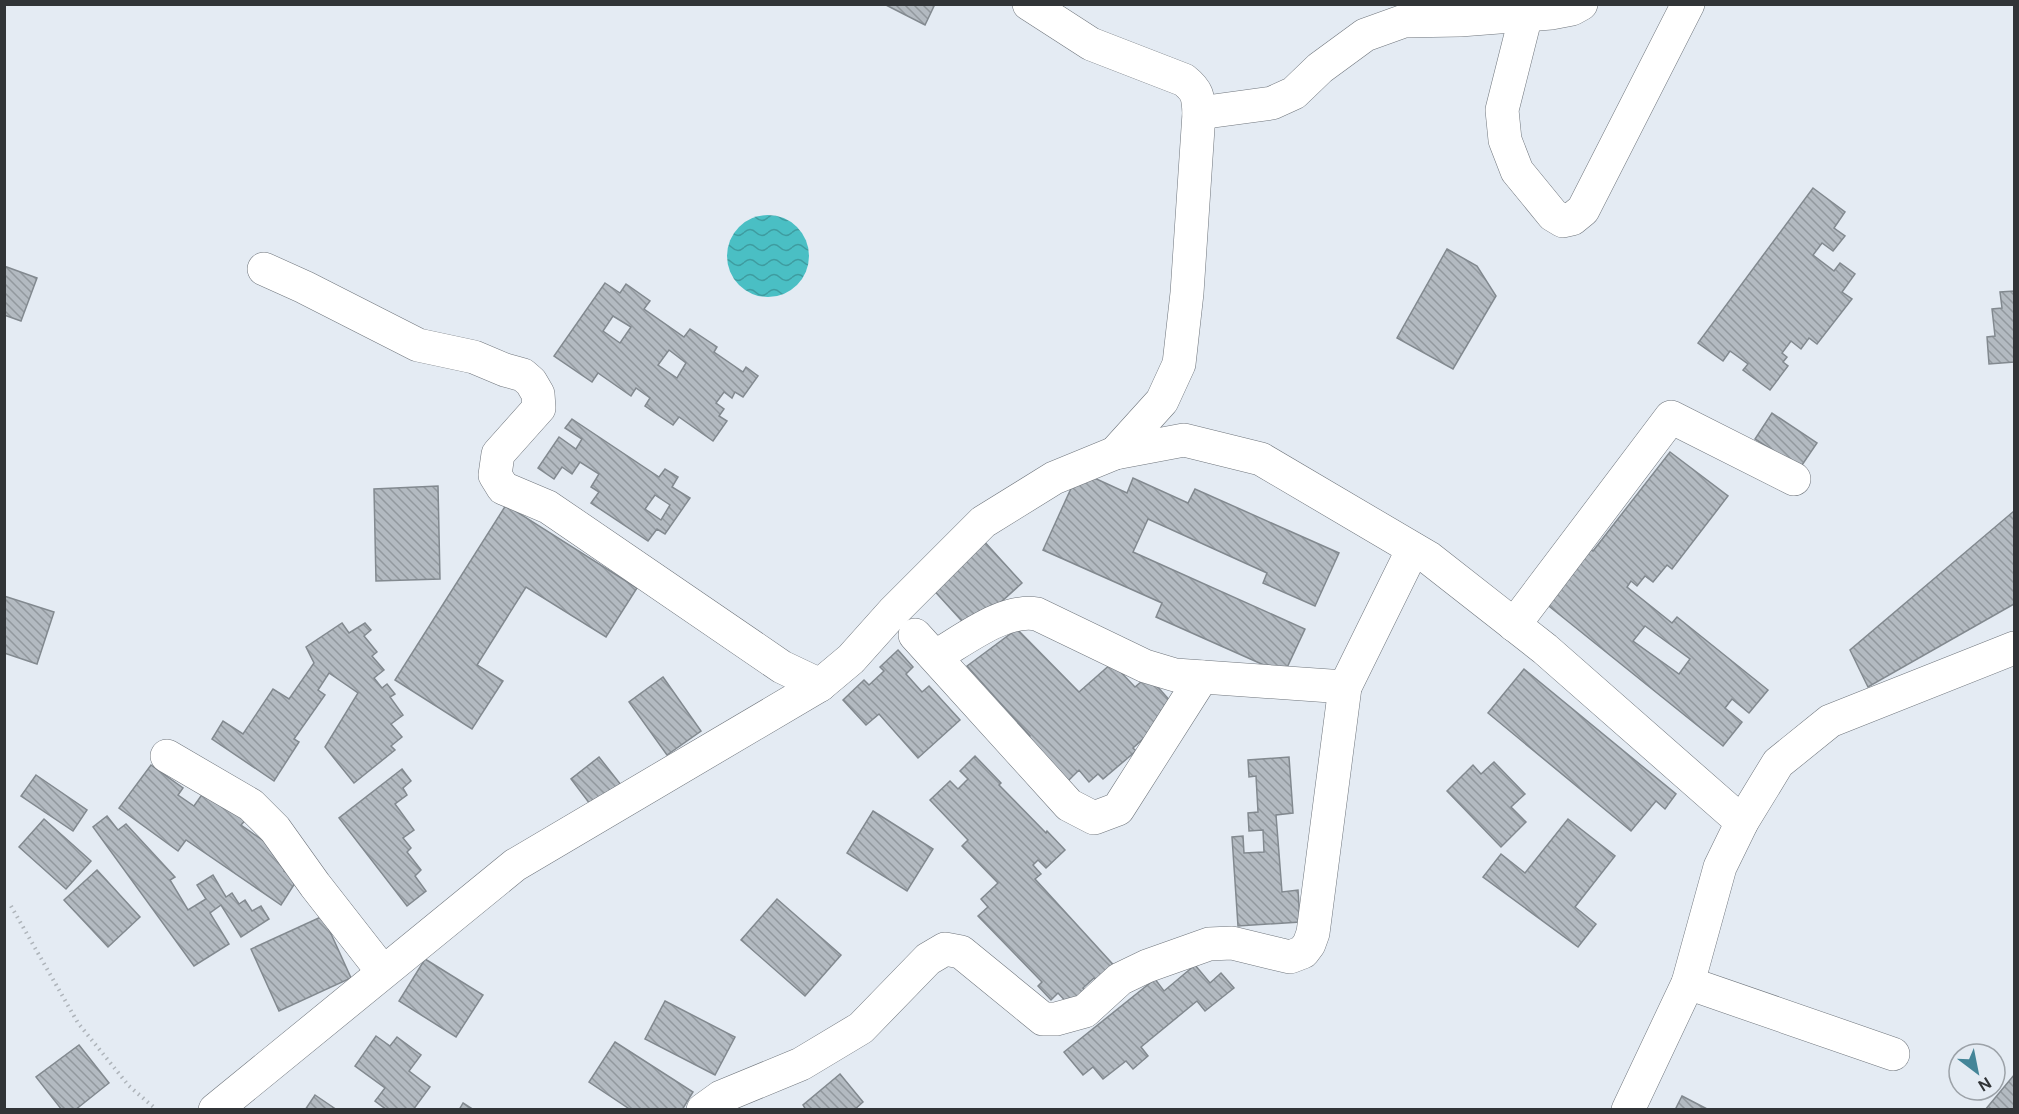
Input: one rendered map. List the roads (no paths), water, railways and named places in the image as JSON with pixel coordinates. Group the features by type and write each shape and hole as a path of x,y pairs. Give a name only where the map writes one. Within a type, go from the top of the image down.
{"street":[{"path":"1029,4 1091,44 1184,80 1193,87 1198,97 1199,113 1187,293 1179,364 1162,401 1115,453"},
{"path":"1199,113 1272,103 1294,93 1320,68 1365,35 1404,21 1460,20 1551,13 1572,9 1581,4"},
{"path":"1526,15 1502,110 1505,140 1517,171 1553,215 1563,221 1572,219 1583,210 1688,4"},
{"path":"264,269 418,345 474,357 523,375 531,382 538,394 539,408 498,454 495,475 503,488 548,507 782,667 820,685"},
{"path":"1514,625 1671,417 1794,479"},
{"path":"913,633 983,522 1053,478 1115,453 1185,440 1261,459 1429,558 1545,649 1743,822"},
{"path":"703,1110 721,1097 801,1064 861,1028 928,959 945,949 961,952 1043,1019 1056,1019 1085,1011 1120,980 1147,966 1209,944 1232,944 1290,957 1303,952 1309,945 1313,933 1346,687 1413,549"},
{"path":"215,1110 515,865 820,685 850,659 913,633 1001,619 1024,612 1037,614 1146,666 1175,675 1346,687"},
{"path":"913,633 1069,805 1094,818 1118,809 1202,677"},
{"path":"1628,1110 1688,983 1720,867 1743,822 1778,763 1830,722 2014,648"},
{"path":"167,756 251,805 275,829 315,885 384,972"},
{"path":"1688,983 1893,1054"}],"water":[{"path":"768,215 784,218 797,227 806,240 809,256 806,272 797,285 784,294 768,297 752,294 739,285 730,272 727,256 730,240 739,227 752,218"}]}
